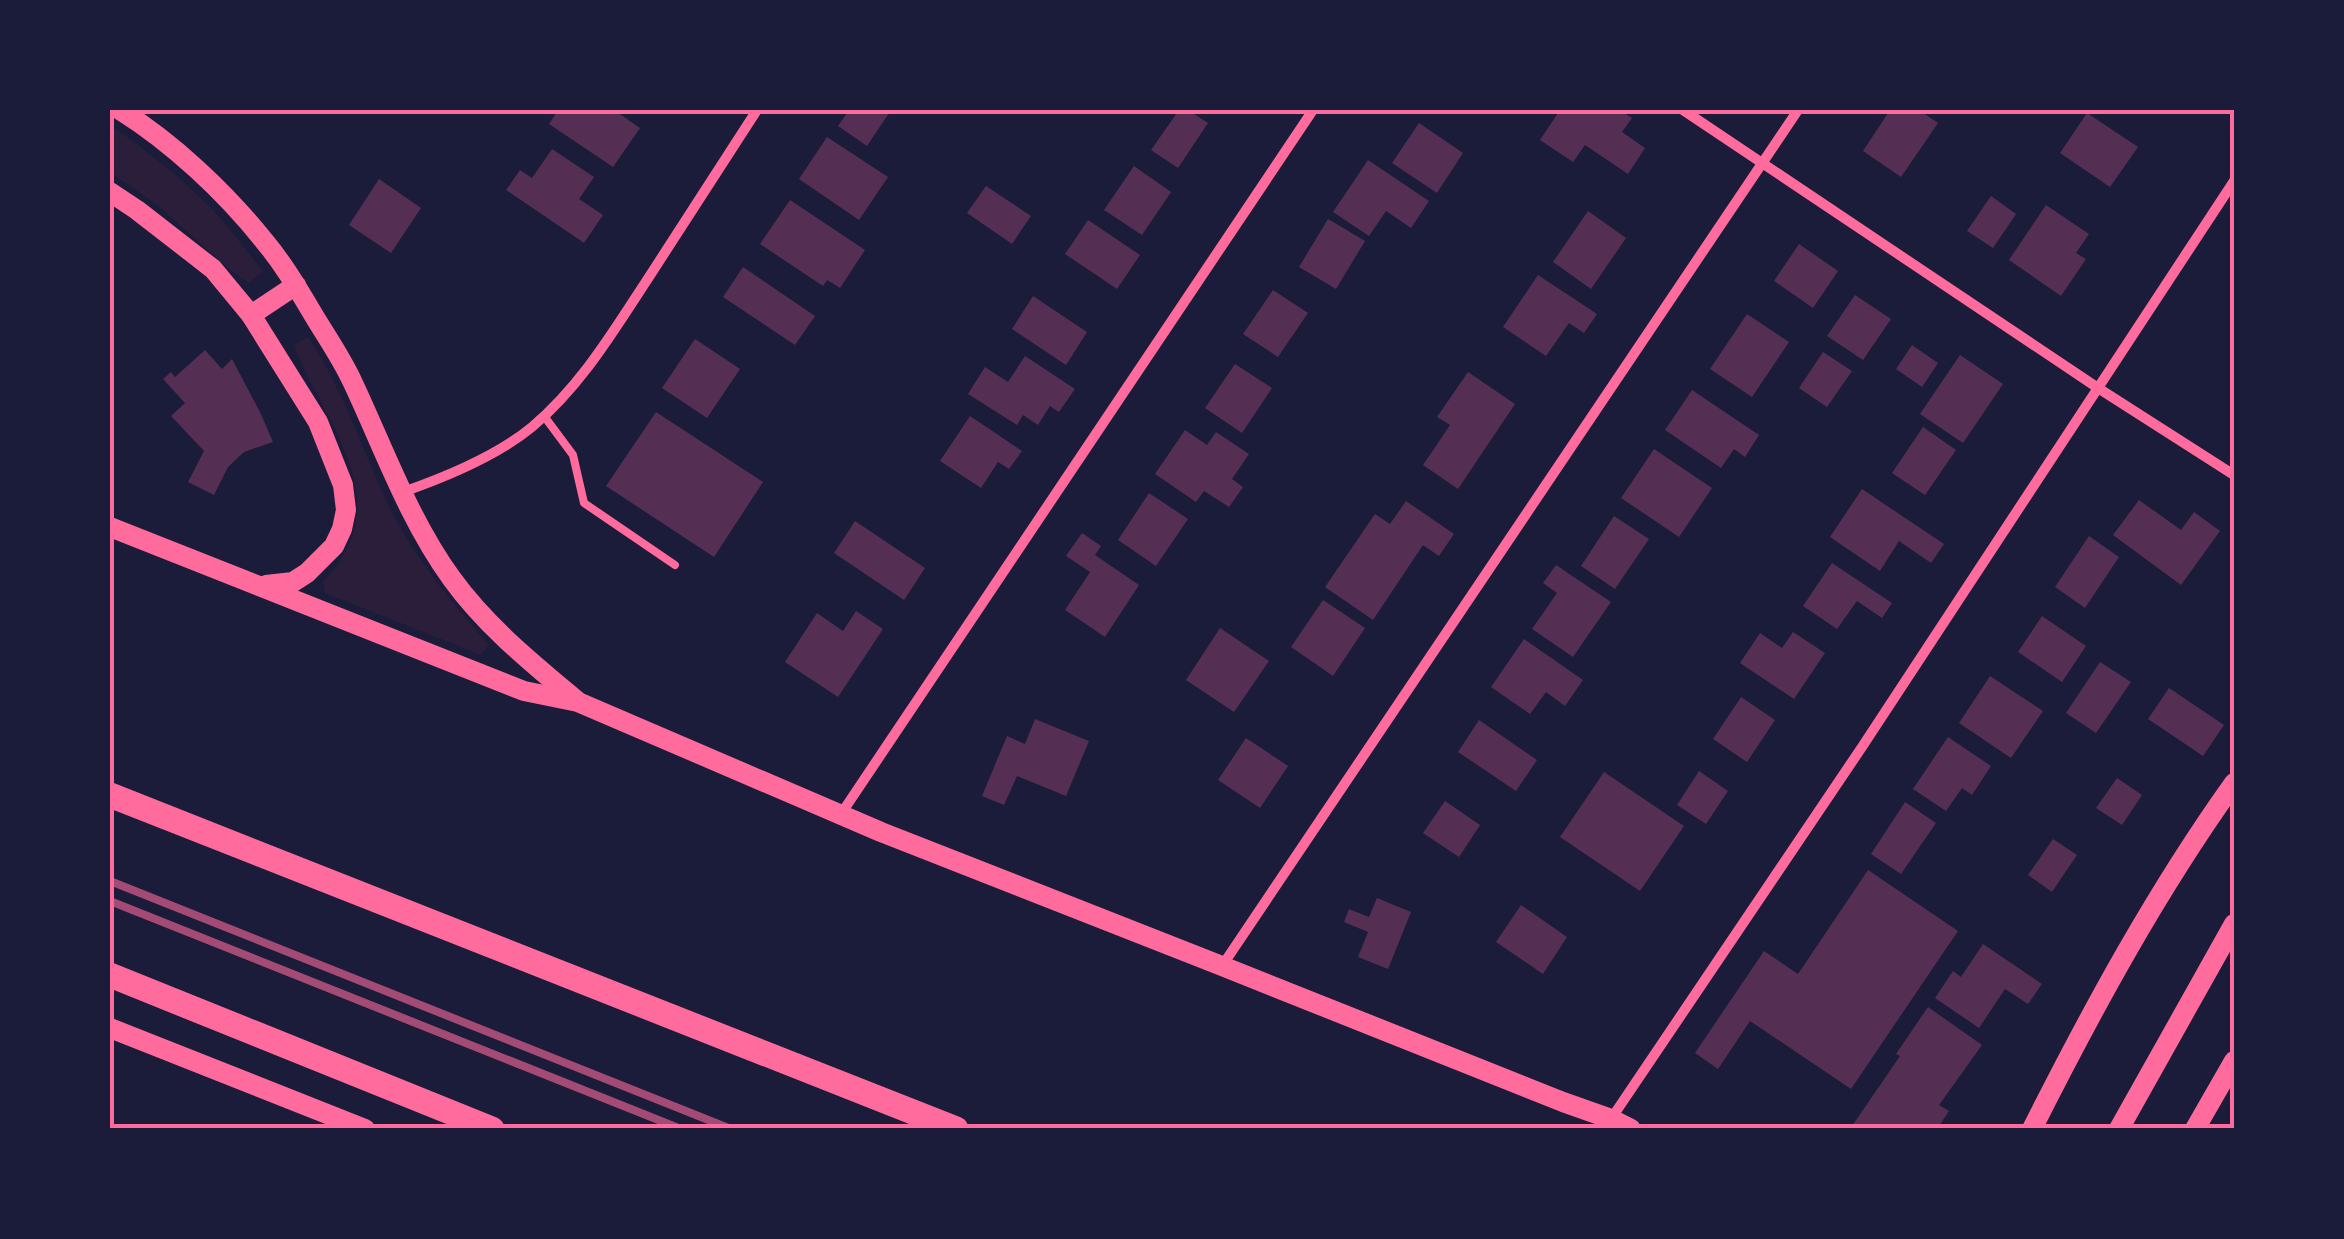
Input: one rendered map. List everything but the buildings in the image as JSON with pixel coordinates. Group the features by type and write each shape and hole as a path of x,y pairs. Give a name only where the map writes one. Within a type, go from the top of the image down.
{"highway":[{"path":"110,795 956,1129"},
{"path":"110,975 492,1129"}],"main road":[{"path":"120,110 148,128 224,195 266,242 351,377 418,523 451,578 483,617 578,702"},
{"path":"110,192 213,270 251,314 318,422 346,498 342,529 334,546 307,574 293,582 260,586"},
{"path":"251,314 296,285"},
{"path":"110,527 524,691 578,702 881,832 1631,1129"},
{"path":"2032,1129 2099,998 2198,833 2234,783"},
{"path":"2119,1129 2234,924"},
{"path":"110,1028 365,1129"},
{"path":"2195,1129 2234,1061"}],"street":[{"path":"403,492 473,464 529,430 567,394 598,356 757,110"},
{"path":"841,814 1313,110"},
{"path":"1684,110 2234,475"},
{"path":"1222,966 1798,110"},
{"path":"1611,1119 1862,747 2234,180"}],"lane":[{"path":"544,416 574,454 584,503 676,565"}],"shaded area":[{"path":"110,125 201,198 263,271 249,283 160,207 110,172"},
{"path":"308,337 333,381 396,520 439,585 489,645 481,655 325,593 323,582 345,552 356,522 356,493 337,434 294,345"}],"railway":[{"path":"110,881 731,1129"},
{"path":"110,901 681,1129"}]}
